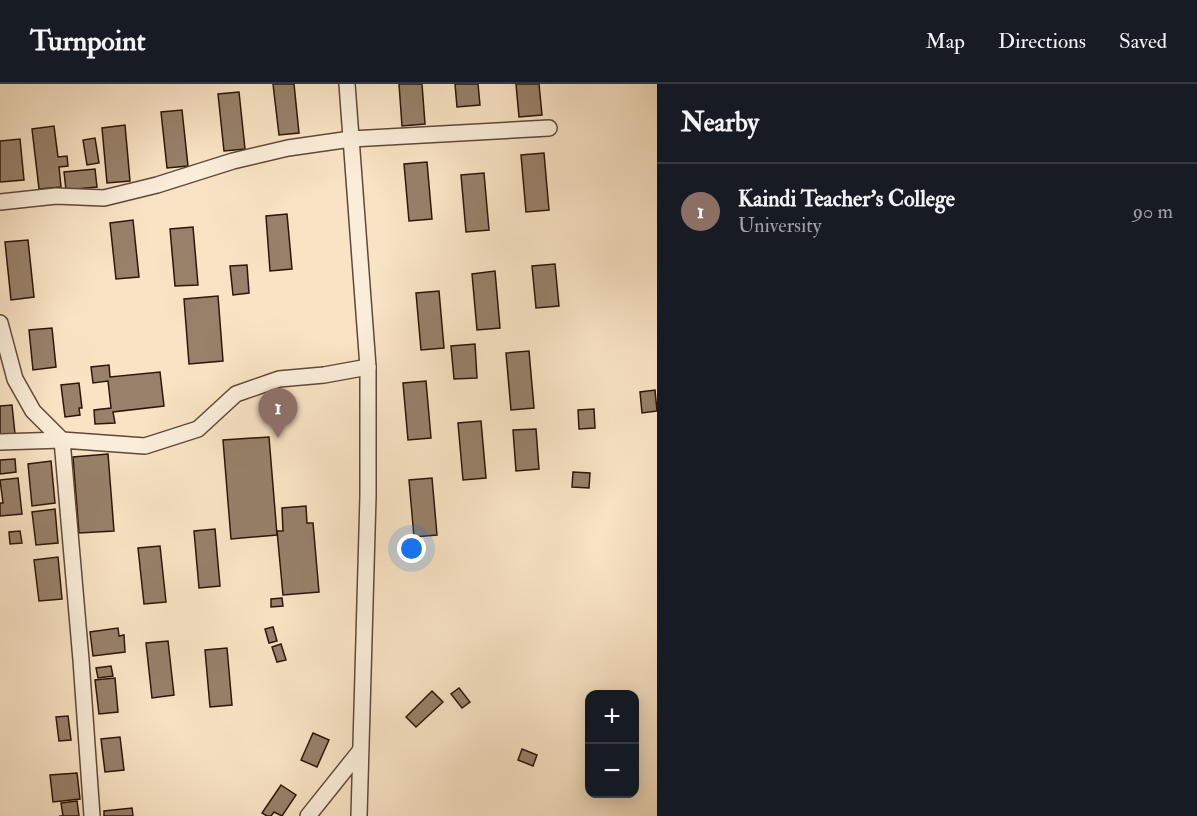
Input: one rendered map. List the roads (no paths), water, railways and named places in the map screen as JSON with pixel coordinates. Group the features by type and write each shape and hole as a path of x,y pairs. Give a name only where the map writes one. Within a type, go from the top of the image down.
{"street":[{"path":"347,84 368,367 368,496 359,816"},
{"path":"0,202 56,196 104,198 157,185 233,161 288,148 351,139 549,128"},
{"path":"0,323 15,379 33,411 62,440 92,816"},
{"path":"0,442 62,440 146,446 198,429 236,394 258,386 279,379 324,375 368,367"},
{"path":"308,816 360,751"}],"place":[{"name":"Kaindi Teacher's College","path":"278,438"}]}
